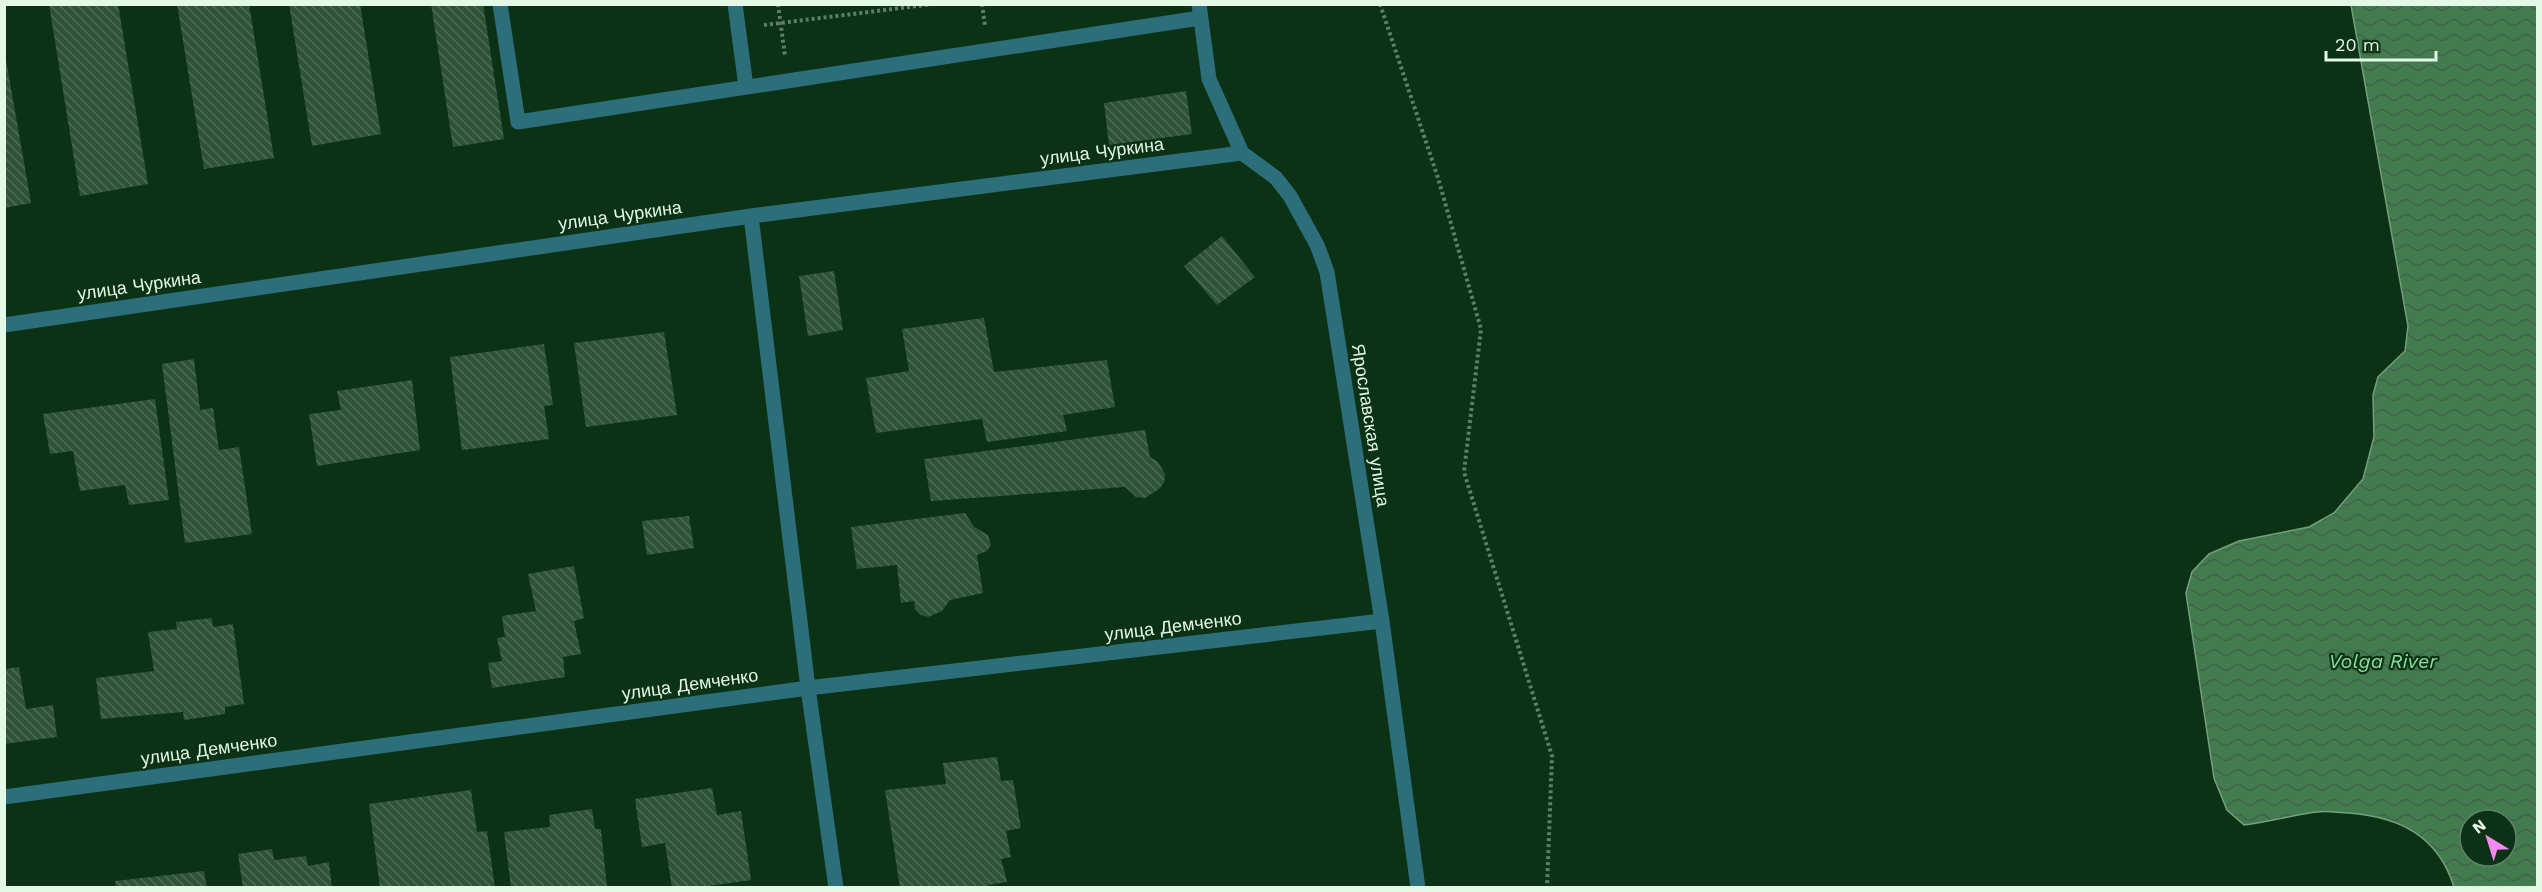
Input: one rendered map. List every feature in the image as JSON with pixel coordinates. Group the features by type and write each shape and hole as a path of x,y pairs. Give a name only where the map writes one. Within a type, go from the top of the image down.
{"lane":[{"path":"500,4 518,122 789,81 1199,11"},
{"path":"735,4 746,87"},
{"name":"Ярославская улица","path":"1199,11 1209,80 1242,153 1276,178 1290,196 1317,245 1327,272 1382,621 1418,888"},
{"name":"улица Чуркина","path":"4,325 751,216 1242,153"},
{"path":"751,216 808,688 836,888"},
{"name":"улица Демченко","path":"4,797 808,688 1382,621"}],"path":[{"path":"778,4 789,81"},
{"path":"738,28 933,4"},
{"path":"1380,4 1438,178 1481,329 1464,472 1552,756 1547,888"}],"water":[{"name":"Volga River","path":"2351,5 2537,5 2537,887 2454,887 2438,854 2415,832 2385,819 2367,815 2321,811 2244,825 2227,810 2214,778 2186,593 2192,572 2209,554 2239,541 2309,527 2334,513 2363,479 2374,437 2373,395 2378,377 2405,351 2408,326"}],"building":[{"path":"49,4 118,4 148,184 80,196"},
{"path":"177,4 249,4 274,158 204,169"},
{"path":"289,4 360,4 381,134 312,146"},
{"path":"431,4 483,4 504,139 453,147"},
{"path":"4,48 31,203 4,208"},
{"path":"1186,91 1192,134 1109,145 1104,103"},
{"path":"1222,236 1255,277 1217,305 1184,266"},
{"path":"834,271 843,330 808,336 799,276"},
{"path":"984,318 994,372 1107,360 1115,407 1063,415 1067,431 987,442 982,419 876,433 866,378 909,371 902,329"},
{"path":"664,332 677,415 586,427 574,343"},
{"path":"544,344 553,405 544,406 549,439 462,450 450,357"},
{"path":"194,359 200,410 213,408 219,450 239,447 252,534 185,543 162,364"},
{"path":"412,380 420,450 317,466 309,414 341,410 337,391"},
{"path":"155,399 169,500 129,505 125,485 80,491 73,451 50,454 43,414"},
{"path":"1145,430 1150,457 1158,462 1165,474 1164,483 1159,489 1145,498 1136,497 1125,487 931,501 924,459"},
{"path":"965,513 974,527 988,535 991,545 987,551 977,555 983,593 950,600 942,611 928,617 921,615 915,609 914,601 901,603 897,565 857,569 851,527"},
{"path":"689,516 694,548 647,555 642,521"},
{"path":"574,566 584,618 574,621 581,654 563,657 565,677 492,688 488,663 502,661 497,638 505,637 502,616 536,611 528,574"},
{"path":"212,618 213,627 233,624 244,704 225,707 225,714 184,720 183,712 101,719 96,678 154,671 148,632 177,629 176,622"},
{"path":"19,667 26,709 53,705 57,737 4,744 4,669"},
{"path":"997,757 1001,781 1013,780 1021,828 1006,831 1011,857 1001,859 1007,882 988,885 988,888 900,888 885,790 946,784 943,763"},
{"path":"712,788 717,815 741,811 751,880 695,888 672,888 665,843 642,847 635,799"},
{"path":"471,790 477,832 487,831 495,888 380,888 369,804"},
{"path":"592,809 595,829 601,829 607,887 511,888 504,832 550,827 549,815"},
{"path":"272,849 274,860 306,856 308,866 329,862 332,888 243,888 238,854"},
{"path":"204,871 207,888 116,888 115,881"}]}
